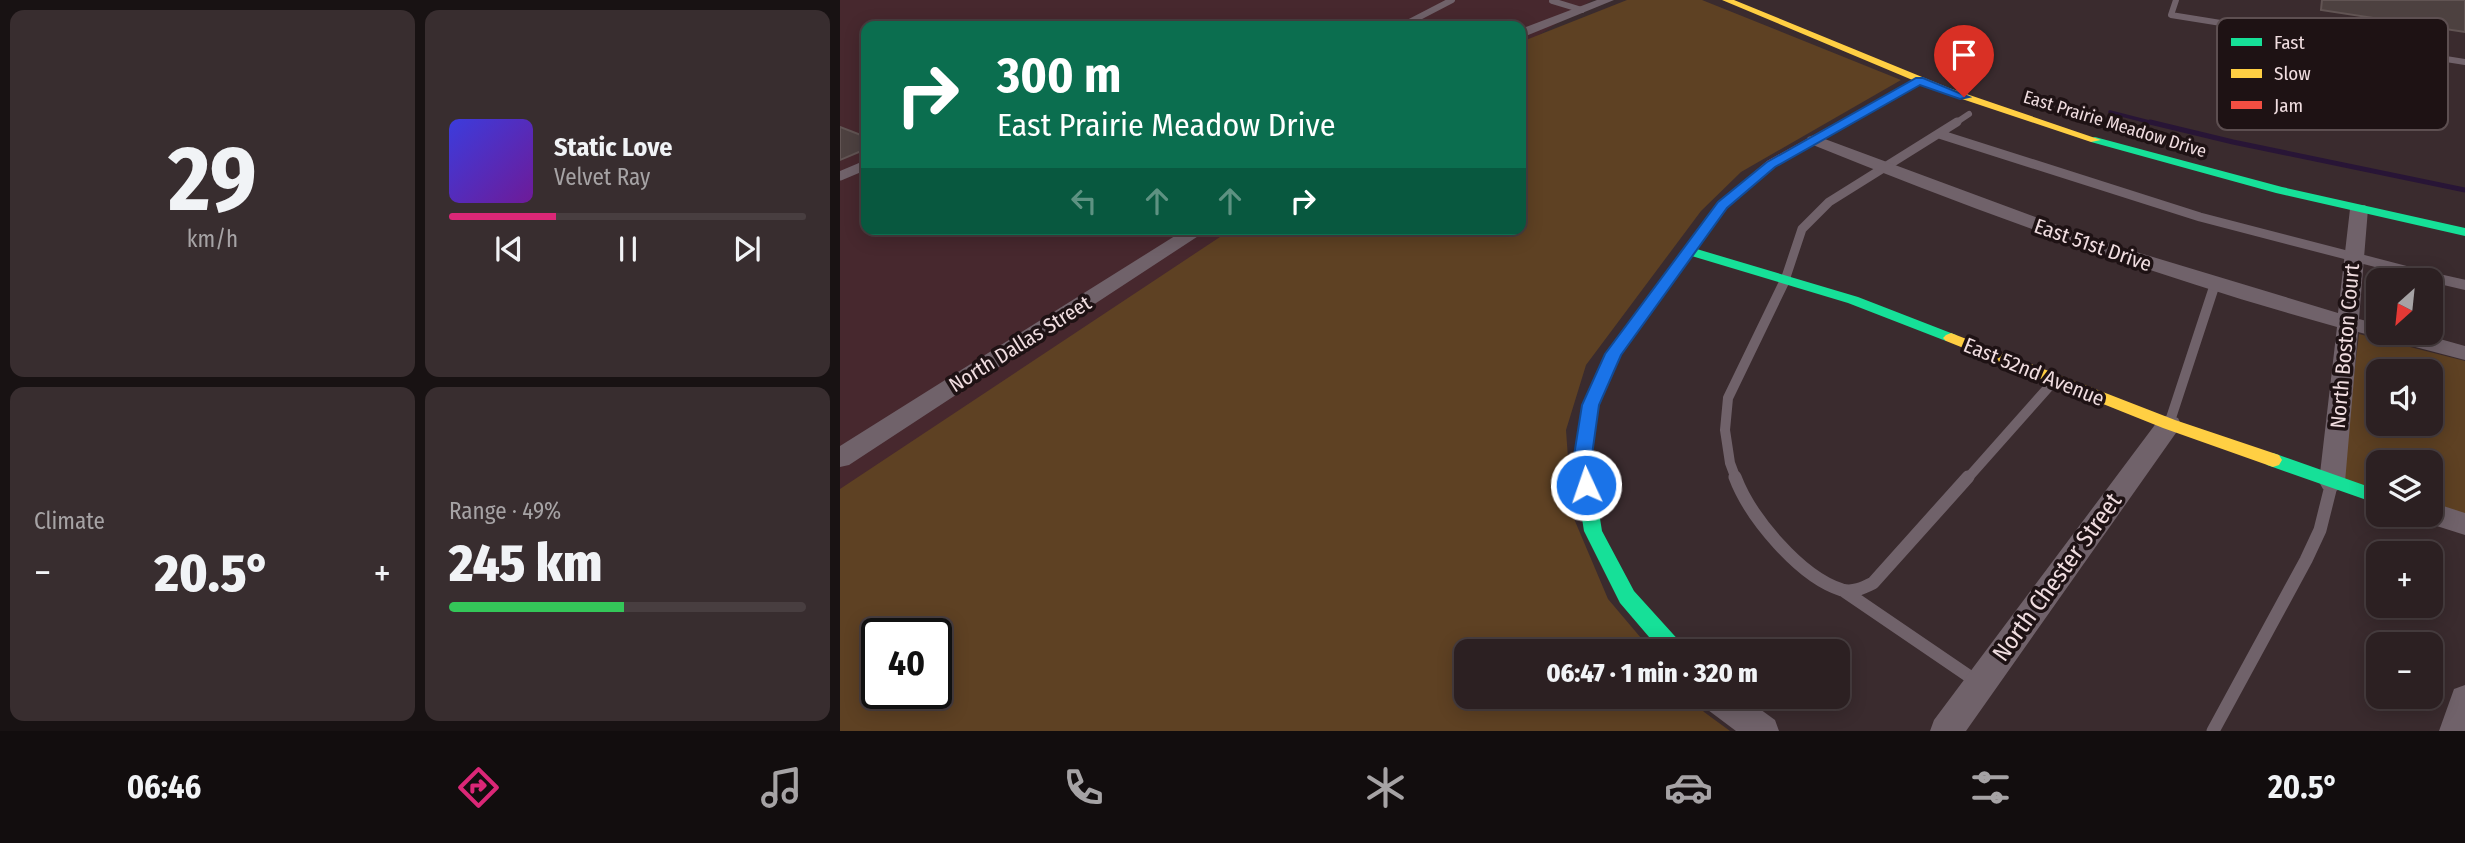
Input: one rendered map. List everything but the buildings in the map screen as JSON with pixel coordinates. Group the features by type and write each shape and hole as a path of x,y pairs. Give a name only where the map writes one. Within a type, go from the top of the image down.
{"street":[{"path":"1526,32 1608,0"},
{"name":"East Prairie Meadow Drive","path":"1726,0 1919,81 2114,145 2359,209 2465,233"},
{"path":"1664,639 1627,597 1593,531 1582,462 1591,405 1613,354 1723,205 1771,164 1919,81"},
{"name":"East 51st Drive","path":"1814,140 2018,219 2215,284 2366,328"},
{"name":"North Boston Court","path":"2332,482 2359,209"},
{"name":"North Dallas Street","path":"840,458 1191,235"},
{"name":"East 52nd Avenue","path":"1689,251 1853,300 2169,425 2366,492"},
{"path":"2435,345 2465,353"},
{"name":"North Chester Street","path":"1946,731 2169,425"},
{"path":"2443,517 2465,524"},
{"path":"2455,731 2465,699"},
{"path":"1733,709 1763,731"}],"lane":[{"path":"1412,21 1452,0"},
{"path":"1544,5 1553,0 1582,10"},
{"path":"2176,0 2171,15 2217,22"},
{"path":"1969,114 1829,202 1802,229 1786,278 1728,398 1725,430 1730,463 1743,498 1767,530 1790,554 1819,579 1844,591 1979,683"},
{"path":"1939,134 2126,196 2353,258 2465,285"},
{"path":"840,176 861,166"},
{"path":"2169,425 2215,284"},
{"path":"1844,591 1860,590 1873,583 2054,381"},
{"path":"2213,731 2306,560 2320,530 2332,482"}],"shaded area":[{"path":"840,0 1592,0 1526,44 1526,21 861,21 861,235 1231,235 840,490"},
{"path":"1627,0 1702,0 1901,80 1741,172 1701,211 1586,365 1566,430 1572,514 1608,599 1642,639 1454,639 1454,709 1701,709 1730,731 840,731 840,489 1223,235 1526,235 1526,40"},
{"path":"2359,334 2366,336 2366,345 2402,345 2465,361 2465,519 2443,512 2443,450 2366,450 2366,488 2341,480"}],"waterway":[{"path":"2110,112 2157,124"},
{"path":"2150,122 2465,190"}],"traffic: fast":[{"path":"2095,140 2280,190 2465,232"},
{"path":"1690,251 1853,300 1951,338"},
{"path":"1664,639 1627,597 1593,531 1582,462 1591,405 1613,354 1669,278"},
{"path":"2273,460 2366,493"}],"traffic: slow":[{"path":"1726,0 1945,90 2095,140"},
{"path":"1951,338 2169,424 2273,460"}],"traffic: jam":[{"path":"1669,278 1723,205 1771,164 1919,81"}],"route":[{"path":"1586,485 1582,462 1591,405 1613,354 1723,205 1771,164 1919,81 1964,97"}]}
